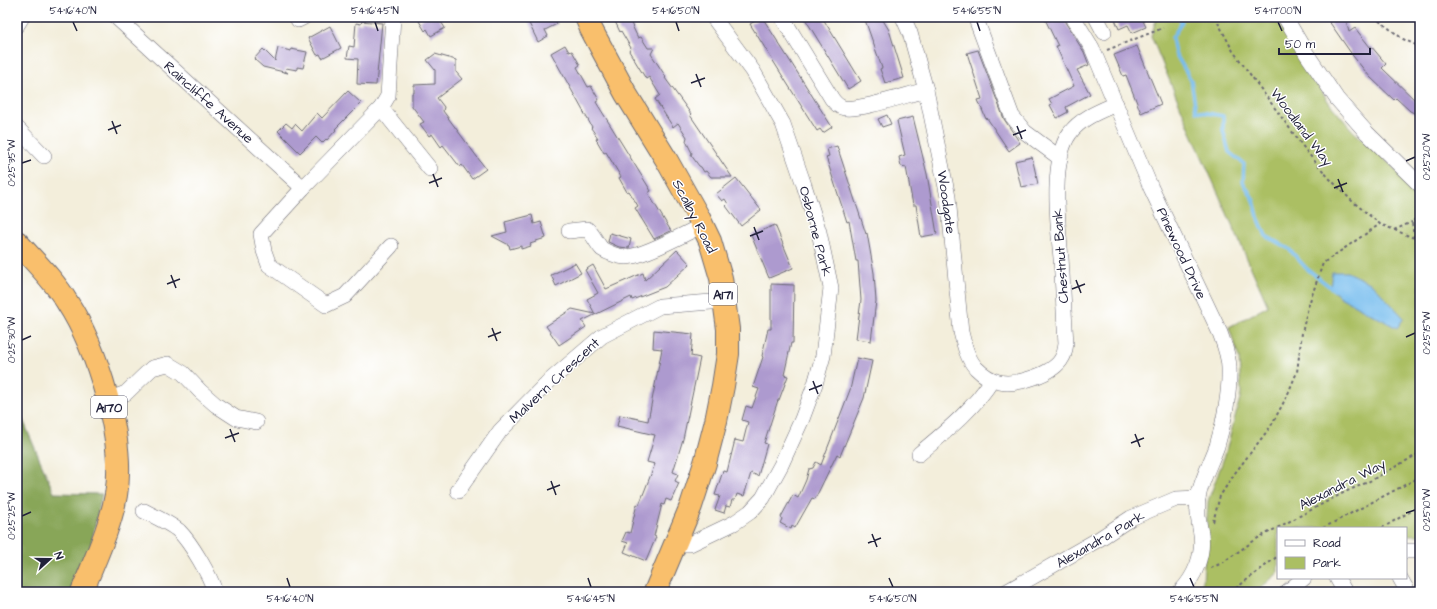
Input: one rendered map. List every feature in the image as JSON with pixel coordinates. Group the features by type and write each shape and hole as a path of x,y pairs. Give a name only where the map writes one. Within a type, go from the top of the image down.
{"highway":[{"name":"Scalby Road","path":"586,17 626,94 666,159 703,225 716,259 721,278 728,329 728,354 716,421 691,506 655,592"},
{"name":"A170","path":"17,242 66,300 86,336 96,362 107,400 116,444 118,471 116,495 111,518 82,592"}],"street":[{"path":"17,25 22,17"},
{"name":"Raincliffe Avenue","path":"116,17 303,188"},
{"path":"390,246 345,296 326,305 269,265 264,251 261,234 303,188 381,108 388,96 393,17"},
{"name":"Osborne Park","path":"675,544 690,544 734,523 750,512 763,498 781,465 815,384 823,356 831,288 819,232 782,124 753,71 712,17"},
{"path":"782,17 832,99 841,107 851,108 867,105 926,90"},
{"name":"Woodgate","path":"903,17 910,33 926,90 948,197 960,332 971,362 992,380"},
{"path":"1075,20 1090,17"},
{"path":"1096,17 1104,32"},
{"path":"1285,17 1306,53 1337,98 1367,133 1418,180"},
{"path":"976,19 1012,116 1025,132 1060,158"},
{"name":"Pinewood Drive","path":"1075,20 1092,48 1151,188 1220,333 1226,350 1229,368 1227,404 1217,445 1198,498 1197,519 1201,535 1201,557 1190,579 1180,592"},
{"name":"Chestnut Bank","path":"992,380 1000,383 1009,383 1027,380 1045,372 1062,359 1066,343 1056,193 1060,158 1064,143 1079,123 1116,104"},
{"path":"381,108 430,169"},
{"path":"17,128 44,156"},
{"path":"568,231 587,230 592,234 596,242 603,249 612,254 625,257 636,255 656,247 703,225"},
{"name":"Malvern Crescent","path":"458,491 500,431 547,383 602,336 660,306 724,301"},
{"path":"107,400 126,393 152,368 168,364 183,373 216,405 236,418 256,422"},
{"path":"919,454 940,437 974,405 984,394 992,380"},
{"name":"Alexandra Park","path":"1006,592 1099,539 1131,518 1176,500 1198,498"},
{"path":"144,511 178,531 198,556 215,592"},
{"path":"1407,551 1420,551"},
{"path":"1287,592 1303,579"},
{"path":"1338,579 1345,592"},
{"path":"1401,579 1408,592"}],"path":[{"name":"Woodland Way","path":"1216,17 1233,51 1307,152 1334,183 1380,224 1414,238 1420,245"},
{"path":"1374,17 1403,40 1420,46"},
{"path":"1095,55 1163,28"},
{"path":"1394,230 1412,222 1420,215"},
{"path":"1412,222 1414,238"},
{"path":"1212,529 1220,496 1235,473 1272,426 1287,396 1297,372 1302,333 1308,307 1323,263 1380,224"},
{"name":"Alexandra Way","path":"1279,527 1345,492 1368,482 1420,453"},
{"path":"1325,527 1420,477"},
{"path":"1384,527 1420,506"},
{"name":"Alexandra Way","path":"1190,579 1222,563 1258,538 1277,528"},
{"path":"1230,592 1277,557"}],"green space":[{"path":"1157,17 1274,17 1330,104 1353,131 1392,166 1420,197 1420,535 1407,535 1407,527 1277,527 1277,574 1256,592 1192,592 1203,582 1208,501 1225,455 1241,394 1239,358 1229,327 1268,306 1191,132 1151,36"},
{"path":"17,406 54,493 102,494 90,549 70,592 17,592"}],"water":[{"path":"1332,272 1347,272 1372,284 1404,318 1397,328 1340,297 1330,288"}],"building":[{"path":"426,17 438,17 445,28 431,36 427,29 425,31 419,21"},
{"path":"526,17 554,17 557,24 545,30 548,36 538,42"},
{"path":"613,17 628,17 638,38 641,37 648,48 654,48 651,54 666,77 665,78 691,114 690,115 732,177 711,177 699,166 691,155 692,153 686,141 687,137 678,123 673,127 655,99 660,95 649,77 646,79 629,51 631,48 621,31 620,32"},
{"path":"762,17 832,127 823,133 820,129 817,131 750,24"},
{"path":"804,17 822,17 861,81 848,89"},
{"path":"864,17 881,17 889,30 904,78 885,83 880,69 882,68"},
{"path":"1044,17 1064,17 1065,22 1084,52 1089,65 1077,70 1090,94 1066,107 1068,112 1057,118 1050,105 1052,104 1049,99 1074,86 1056,46 1058,46"},
{"path":"1114,17 1145,17 1142,19 1146,27 1132,33 1128,25 1119,29"},
{"path":"1326,17 1345,17 1349,32 1355,28 1386,64 1382,68 1420,105 1420,116 1410,111 1396,98 1394,100 1370,77 1353,56"},
{"path":"362,21 382,23 376,85 357,84 358,59 347,58 349,46 354,47 356,23 361,24"},
{"path":"330,26 341,48 322,58 320,54 317,55 308,38"},
{"path":"565,45 569,52 572,51 580,65 577,67 588,87 591,86 599,100 596,102 651,191 648,193 671,231 654,239 635,208 638,206 629,191 627,192 619,178 621,177 606,152 604,153 596,139 598,138 591,128 592,127 551,53"},
{"path":"1137,46 1161,104 1141,113 1126,75 1123,76 1114,55"},
{"path":"278,48 307,52 303,68 297,67 297,70 286,68 285,71 288,73 263,67 254,59 263,49 275,61"},
{"path":"978,50 1004,119 1020,143 1009,151 987,118 986,119 978,100 982,99 967,53"},
{"path":"435,54 456,60 456,72 462,79 437,98 444,107 443,111 486,169 472,179 462,165 460,167 443,145 441,147 432,134 429,136 420,124 424,122 412,106 412,93 414,93 414,85 435,84 435,70 427,60"},
{"path":"348,91 361,103 335,129 336,130 327,140 326,139 322,143 316,137 300,153 278,131 286,123 292,128 295,124 302,131 317,113 322,118"},
{"path":"887,115 891,124 882,127 878,119"},
{"path":"913,117 927,174 937,234 921,237 916,205 913,205 906,167 901,166 899,157 905,155 897,121"},
{"path":"837,146 866,234 867,233 874,273 876,301 871,341 856,339 861,300 858,261 856,261 849,221 847,222 826,157 829,156 827,149"},
{"path":"1032,157 1038,184 1021,187 1015,161"},
{"path":"736,178 761,210 741,226 726,206 728,204 725,199 722,201 716,194"},
{"path":"532,215 534,224 541,222 546,238 530,244 531,246 521,249 521,246 510,249 509,245 492,236 507,232 505,222"},
{"path":"775,225 793,268 769,278 751,235"},
{"path":"610,233 631,239 629,248 619,247 608,242"},
{"path":"677,250 690,264 665,287 632,300 631,297 582,321 586,327 559,345 546,326 572,309 595,314 587,299 598,293 585,270 593,265 606,289 643,273 645,280"},
{"path":"575,263 581,273 556,286 551,275"},
{"path":"771,284 794,285 793,343 791,343 784,375 788,376 778,400 764,443 767,444 758,476 751,473 744,496 737,494 735,500 732,500 730,507 726,506 724,513 715,510 720,496 715,495 723,471 727,472 735,440 743,442 748,422 742,420 746,406 752,408 759,389 753,387 763,357 768,329 771,329"},
{"path":"654,330 693,334 691,356 700,358 683,439 673,472 678,474 675,481 679,483 671,501 666,499 664,505 662,504 654,536 656,537 646,561 624,552 628,543 622,541 626,532 630,533 637,504 639,505 655,464 647,462 655,435 617,426 620,415 648,421 662,349 653,348"},
{"path":"857,358 872,361 864,398 840,456 837,454 815,499 812,498 795,528 792,526 791,529 780,523 782,519 781,517 793,495 798,498 809,469 813,468 816,462 821,465 850,390"}],"waterway":[{"path":"1179,17 1182,22 1172,38 1175,53 1191,80 1196,111 1223,116 1223,130 1229,152 1244,164 1243,182 1254,200 1258,217 1266,236 1289,249 1306,268 1334,290"}]}
